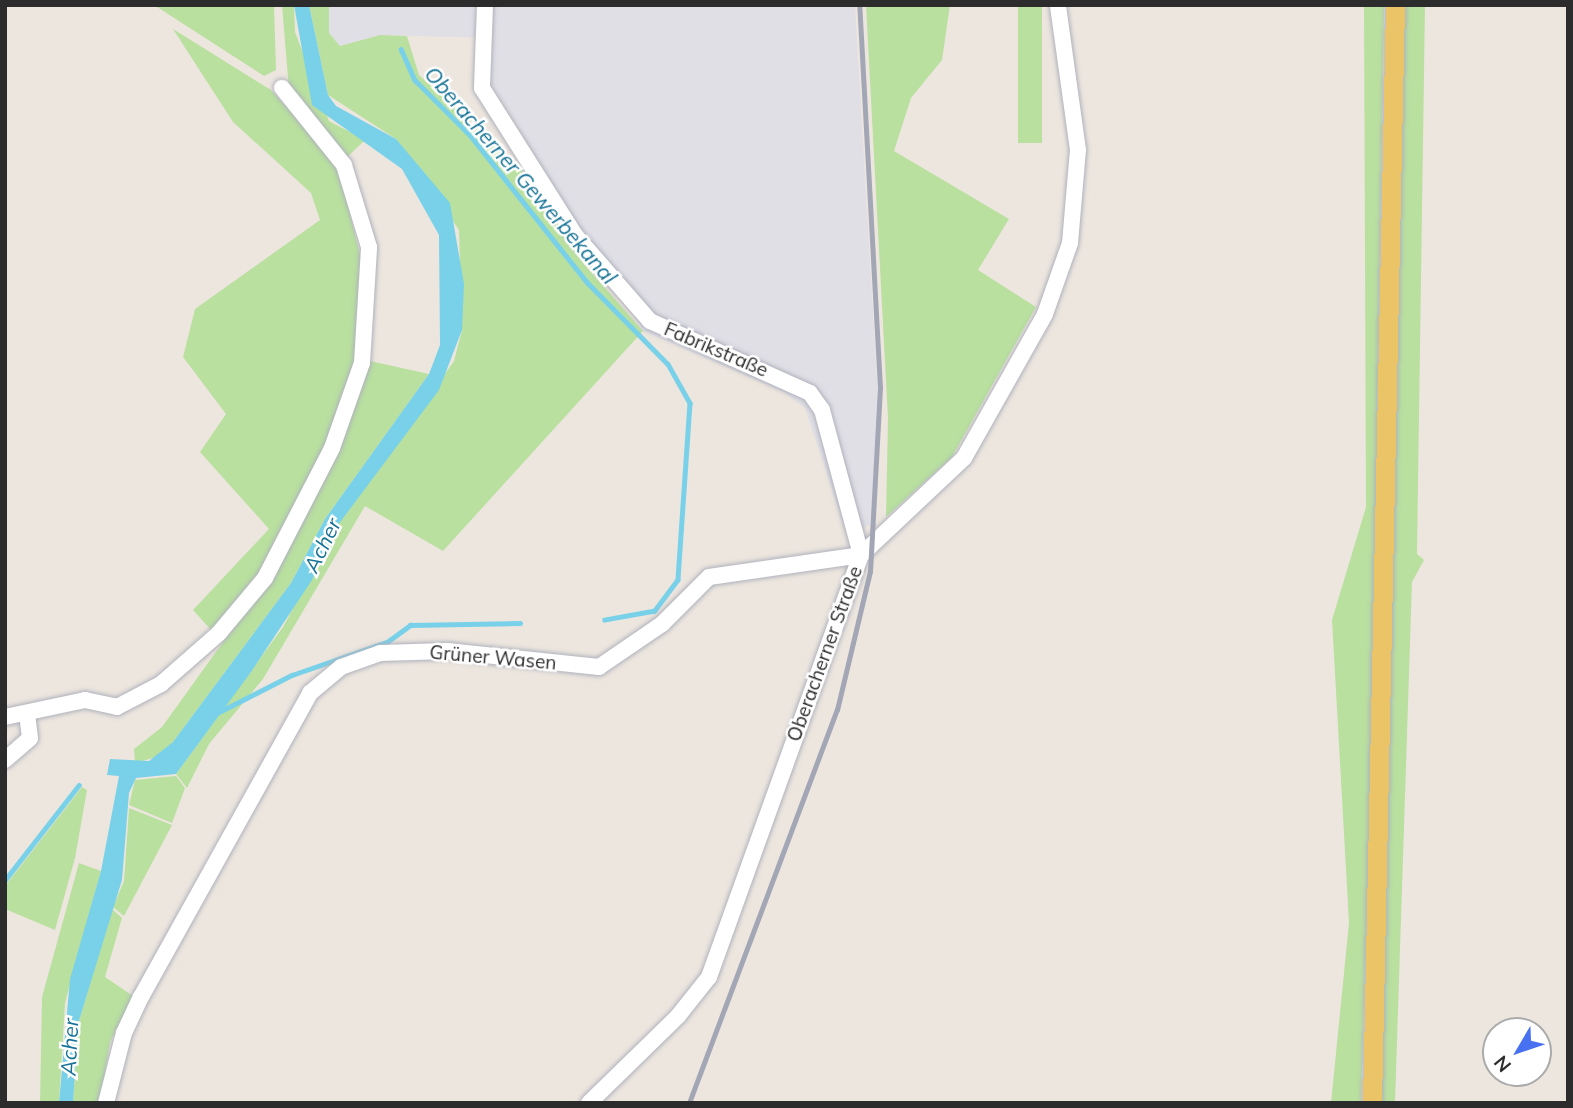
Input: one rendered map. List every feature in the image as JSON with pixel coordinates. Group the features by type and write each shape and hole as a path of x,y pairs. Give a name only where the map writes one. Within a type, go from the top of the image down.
{"main road":[{"path":"1372,1103 1395,5"}],"street":[{"name":"Fabrikstraße","path":"485,5 482,88 575,235 650,321 810,393 822,410 861,555"},
{"name":"Oberacherner Straße","path":"589,1103 678,1016 709,977 861,555 964,458 1026,354 1060,278 1078,150 1058,5"},
{"path":"5,717 85,700 117,707 161,684 219,633 265,578 294,528 362,363 369,247 344,165 282,88"},
{"name":"Grüner Wasen","path":"106,1103 124,1033 141,997 310,693 341,667 380,653 447,651 598,667 662,624 709,577 861,555"},
{"path":"6,753 30,738 27,714"}],"shaded area":[{"path":"329,5 855,5 879,415 870,525 846,532 805,408 782,391 643,331 490,82 492,38 380,35 340,46 329,33"}],"green space":[{"path":"154,5 274,5 276,70 264,76"},
{"path":"282,5 294,5 295,32 329,121 365,140 345,159 289,90"},
{"path":"309,5 329,5 329,33 340,46 380,35 407,36 419,75 519,166 584,264 643,331 443,551 365,506 263,679 209,744 187,788 176,774 283,627 338,525 454,361 462,330 459,230 396,139 328,95"},
{"path":"866,5 950,5 942,60 911,98 894,151 1009,219 978,270 1036,307 952,457 886,517 888,418"},
{"path":"1018,5 1042,5 1042,143 1018,143"},
{"path":"1364,5 1384,5 1372,751 1361,1103 1331,1103 1349,923 1332,620 1366,507"},
{"path":"1404,5 1425,5 1417,554 1424,560 1412,582 1395,1103 1380,1103"},
{"path":"173,29 271,90 338,165 361,259 355,357 324,451 263,567 212,631 193,610 269,529 200,452 226,414 183,357 195,309 320,220 311,193 233,122"},
{"path":"370,361 429,374 325,519 291,583 173,742 160,756 135,763 134,749 162,727 285,556 334,461"},
{"path":"176,776 185,788 172,823 129,805 135,780"},
{"path":"82,787 87,790 75,858 55,930 5,909 5,886"},
{"path":"129,808 172,825 124,916 113,907 124,881"},
{"path":"79,863 101,871 65,1003 59,1103 40,1103 42,997"},
{"path":"112,909 122,918 105,977 133,996 110,1042 100,1103 73,1103 78,1024"}],"water":[{"name":"Acher","path":"294,5 309,5 328,95 336,106 396,139 450,203 464,284 462,330 439,390 338,525 312,580 251,672 176,774 136,778 129,793 122,880 78,1024 73,1103 59,1103 70,979 101,871 119,776 107,775 110,759 149,761 173,742 291,583 325,519 429,374 440,345 439,235 402,169 312,105"}],"waterway":[{"name":"Oberacherner Gewerbekanal","path":"401,49 415,80 470,135 587,282 668,364 690,403 678,580 655,611 605,620"},
{"name":"Oberacherner Gewerbekanal","path":"215,714 292,675 387,642 410,625 520,623"},
{"path":"5,880 79,785"}],"railway":[{"path":"689,1103 837,710 870,572 880,388 859,5"}]}
